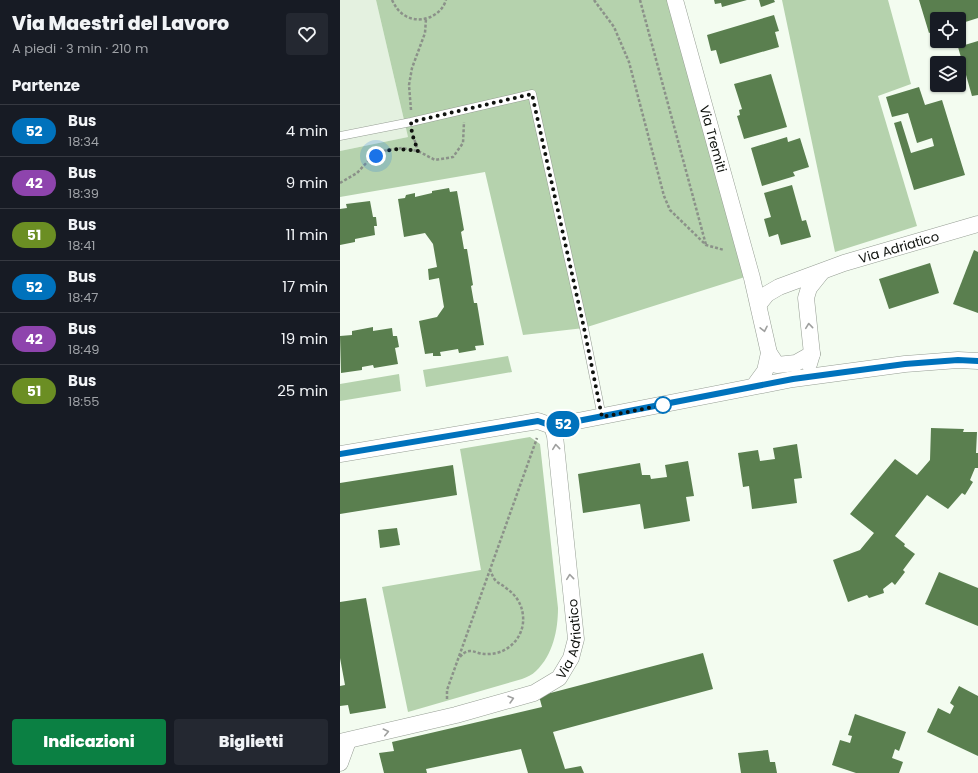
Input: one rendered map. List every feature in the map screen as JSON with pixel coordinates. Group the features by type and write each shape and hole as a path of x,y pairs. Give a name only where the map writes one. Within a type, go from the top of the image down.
{"street":[{"name":"Via Tremiti","path":"675,0 759,304"},
{"name":"Via Adriatico","path":"759,304 767,294 779,287 821,273 844,263 978,224"},
{"name":"Via Adriatico","path":"806,298 808,288 821,273"},
{"path":"752,278 766,284 779,287 801,289 806,298 812,354 808,367 793,379"},
{"path":"759,304 769,353 777,365 796,364 812,354"},
{"path":"754,386 765,371 769,353"},
{"path":"812,354 820,366 834,373"},
{"path":"340,454 538,421 552,426 754,386 834,373 905,364 958,360 978,361"},
{"name":"Via Adriatico","path":"344,741 456,715 534,693 559,678 570,658 576,639 555,436 552,426"},
{"path":"340,764 344,741"}],"lane":[{"path":"340,136 532,94 584,328 602,417"}],"path":[{"path":"392,0 397,9 404,15 413,19 426,19 432,16 440,11 446,0"},
{"path":"594,0 614,27 629,62 664,196 670,210 706,245 724,250"},
{"path":"640,0 706,245"},
{"path":"418,151 408,122 409,85 412,68 425,33 426,19"},
{"path":"340,183 357,173 369,160 383,151 402,148 418,151 435,160 452,157 463,143 464,126 462,110"},
{"path":"448,704 446,696 447,690 538,436"},
{"path":"459,658 464,651 469,650 488,654 497,653 511,645 520,636 524,617 522,608 513,593 497,582 490,569"}],"shaded area":[{"path":"340,0 376,0 408,137 340,151"}],"green space":[{"path":"376,0 667,0 745,277 584,328 523,335 485,172 340,197 340,151 408,137"},
{"path":"782,0 888,0 911,84 878,96 917,226 835,252"},
{"path":"508,356 512,372 426,387 423,370"},
{"path":"399,374 401,391 340,401 340,384"},
{"path":"530,437 540,444 558,608 556,633 547,658 531,675 522,679 408,712 382,587 481,570 460,449"}],"building":[{"path":"714,0 747,0 722,7 721,3 715,4"},
{"path":"759,0 774,0 775,2 761,7"},
{"path":"919,0 978,0 978,18 966,22 966,12 930,12 929,33"},
{"path":"774,15 779,31 775,32 779,47 720,64 716,50 711,51 707,35"},
{"path":"978,41 978,95 972,96 966,75 966,56 961,56 958,48 966,48 966,45"},
{"path":"771,74 787,127 744,139 737,116 740,115 739,110 742,109 734,84"},
{"path":"919,87 925,105 942,100 965,175 914,190 894,123 901,121 911,153 934,146 932,138 917,143 908,113 892,117 886,97"},
{"path":"787,137 788,142 800,138 809,167 793,172 795,176 762,186 751,148"},
{"path":"792,185 802,221 806,220 811,237 781,245 778,234 769,237 764,219 771,217 764,193"},
{"path":"449,188 450,192 457,191 464,230 461,232 464,249 467,249 473,285 471,286 474,303 477,303 484,345 475,346 476,350 459,353 458,349 440,352 441,356 433,356 433,353 425,354 419,321 437,317 444,307 439,278 429,280 428,269 437,267 433,244 425,233 404,237 398,199 405,198 406,195 415,193 415,197 432,193 432,191"},
{"path":"370,201 373,217 376,217 377,226 374,226 375,235 355,239 355,242 340,245 340,209 347,208 346,204"},
{"path":"974,250 978,252 978,313 953,304"},
{"path":"930,263 939,293 889,309 879,279"},
{"path":"373,327 373,331 392,328 393,336 397,336 399,347 395,348 398,364 374,368 373,365 362,367 362,370 341,373 340,336 352,335 352,331"},
{"path":"931,428 964,429 963,432 977,432 976,453 978,453 978,468 975,468 970,480 973,482 965,495 962,493 948,509 927,495 895,536 905,544 904,546 915,554 903,570 905,572 895,585 892,582 883,589 884,593 869,598 867,595 848,602 833,560 860,550 874,533 850,514 895,459 917,475 930,460"},
{"path":"797,444 802,478 794,479 797,503 752,509 749,486 743,487 738,453 758,450 760,461 775,459 773,448"},
{"path":"688,461 694,496 686,497 690,521 644,529 640,504 583,513 578,474 640,463 642,475 650,475 651,479 667,477 665,465"},
{"path":"453,465 457,495 340,514 340,483"},
{"path":"397,528 400,545 380,548 378,530"},
{"path":"939,572 978,588 978,626 925,604"},
{"path":"366,598 386,708 350,714 348,705 340,706 340,686 345,685 340,658 340,602"},
{"path":"703,653 713,689 553,732 565,769 581,766 584,773 528,773 521,749 426,769 427,773 384,773 379,753 394,751 392,742 542,707 539,696"},
{"path":"959,686 978,696 978,756 927,732 938,708 950,714 954,706 950,703"},
{"path":"855,714 906,732 899,751 895,749 892,758 903,762 899,773 856,773 832,765 840,740 850,743 852,736 848,735"},
{"path":"768,750 770,762 775,762 777,773 741,773 738,753"}],"bus line":[{"name":"52","path":"340,454 538,421 552,426 793,379 905,364 958,360 978,361"}],"route":[{"path":"376,156 383,151 402,148 418,151 412,134 411,122 532,94 584,328 602,417 663,405"}]}
